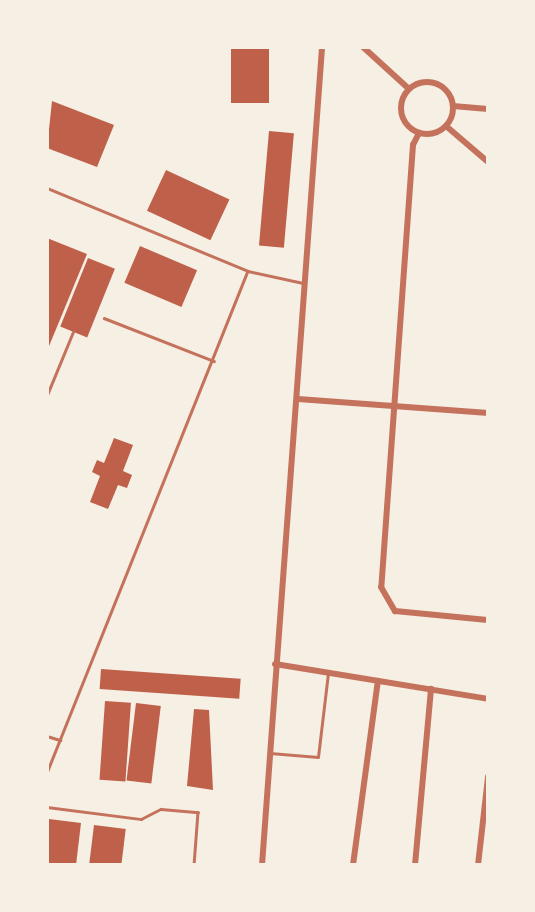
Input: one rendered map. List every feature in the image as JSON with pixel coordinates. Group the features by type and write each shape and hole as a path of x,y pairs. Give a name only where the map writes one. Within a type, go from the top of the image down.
{"street":[{"path":"262,865 322,47"},
{"path":"363,47 409,89"},
{"path":"409,89 438,84 453,106"},
{"path":"409,89 401,111 419,133"},
{"path":"453,106 488,109"},
{"path":"446,126 453,106"},
{"path":"446,126 419,133 413,145 381,586 395,611 488,620"},
{"path":"446,126 488,162"},
{"path":"298,399 488,413"},
{"path":"275,664 488,699"},
{"path":"353,865 378,681"},
{"path":"415,865 431,689"},
{"path":"478,865 488,777"}],"lane":[{"path":"47,188 248,271 306,284"},
{"path":"47,773 248,271"},
{"path":"104,318 214,361"},
{"path":"47,395 73,332"},
{"path":"269,752 318,757 328,673"},
{"path":"47,736 60,740"},
{"path":"47,807 141,819 161,809 198,812 194,865"}],"building":[{"path":"231,47 269,47 269,103 231,103"},
{"path":"52,101 114,125 97,167 47,148"},
{"path":"269,131 294,133 284,248 259,246"},
{"path":"166,170 229,200 210,240 147,211"},
{"path":"47,238 87,254 47,351"},
{"path":"140,246 197,270 181,307 124,283"},
{"path":"88,258 115,269 87,337 60,327"},
{"path":"114,438 133,445 123,471 132,475 127,488 118,485 108,509 90,502 100,476 92,472 97,460 104,463"},
{"path":"101,669 241,679 239,699 100,689"},
{"path":"105,701 131,703 125,782 99,780"},
{"path":"136,703 161,706 151,783 126,780"},
{"path":"194,709 209,710 213,790 187,786"},
{"path":"49,819 81,823 76,865 47,865"},
{"path":"94,825 126,829 121,865 89,865"}]}
